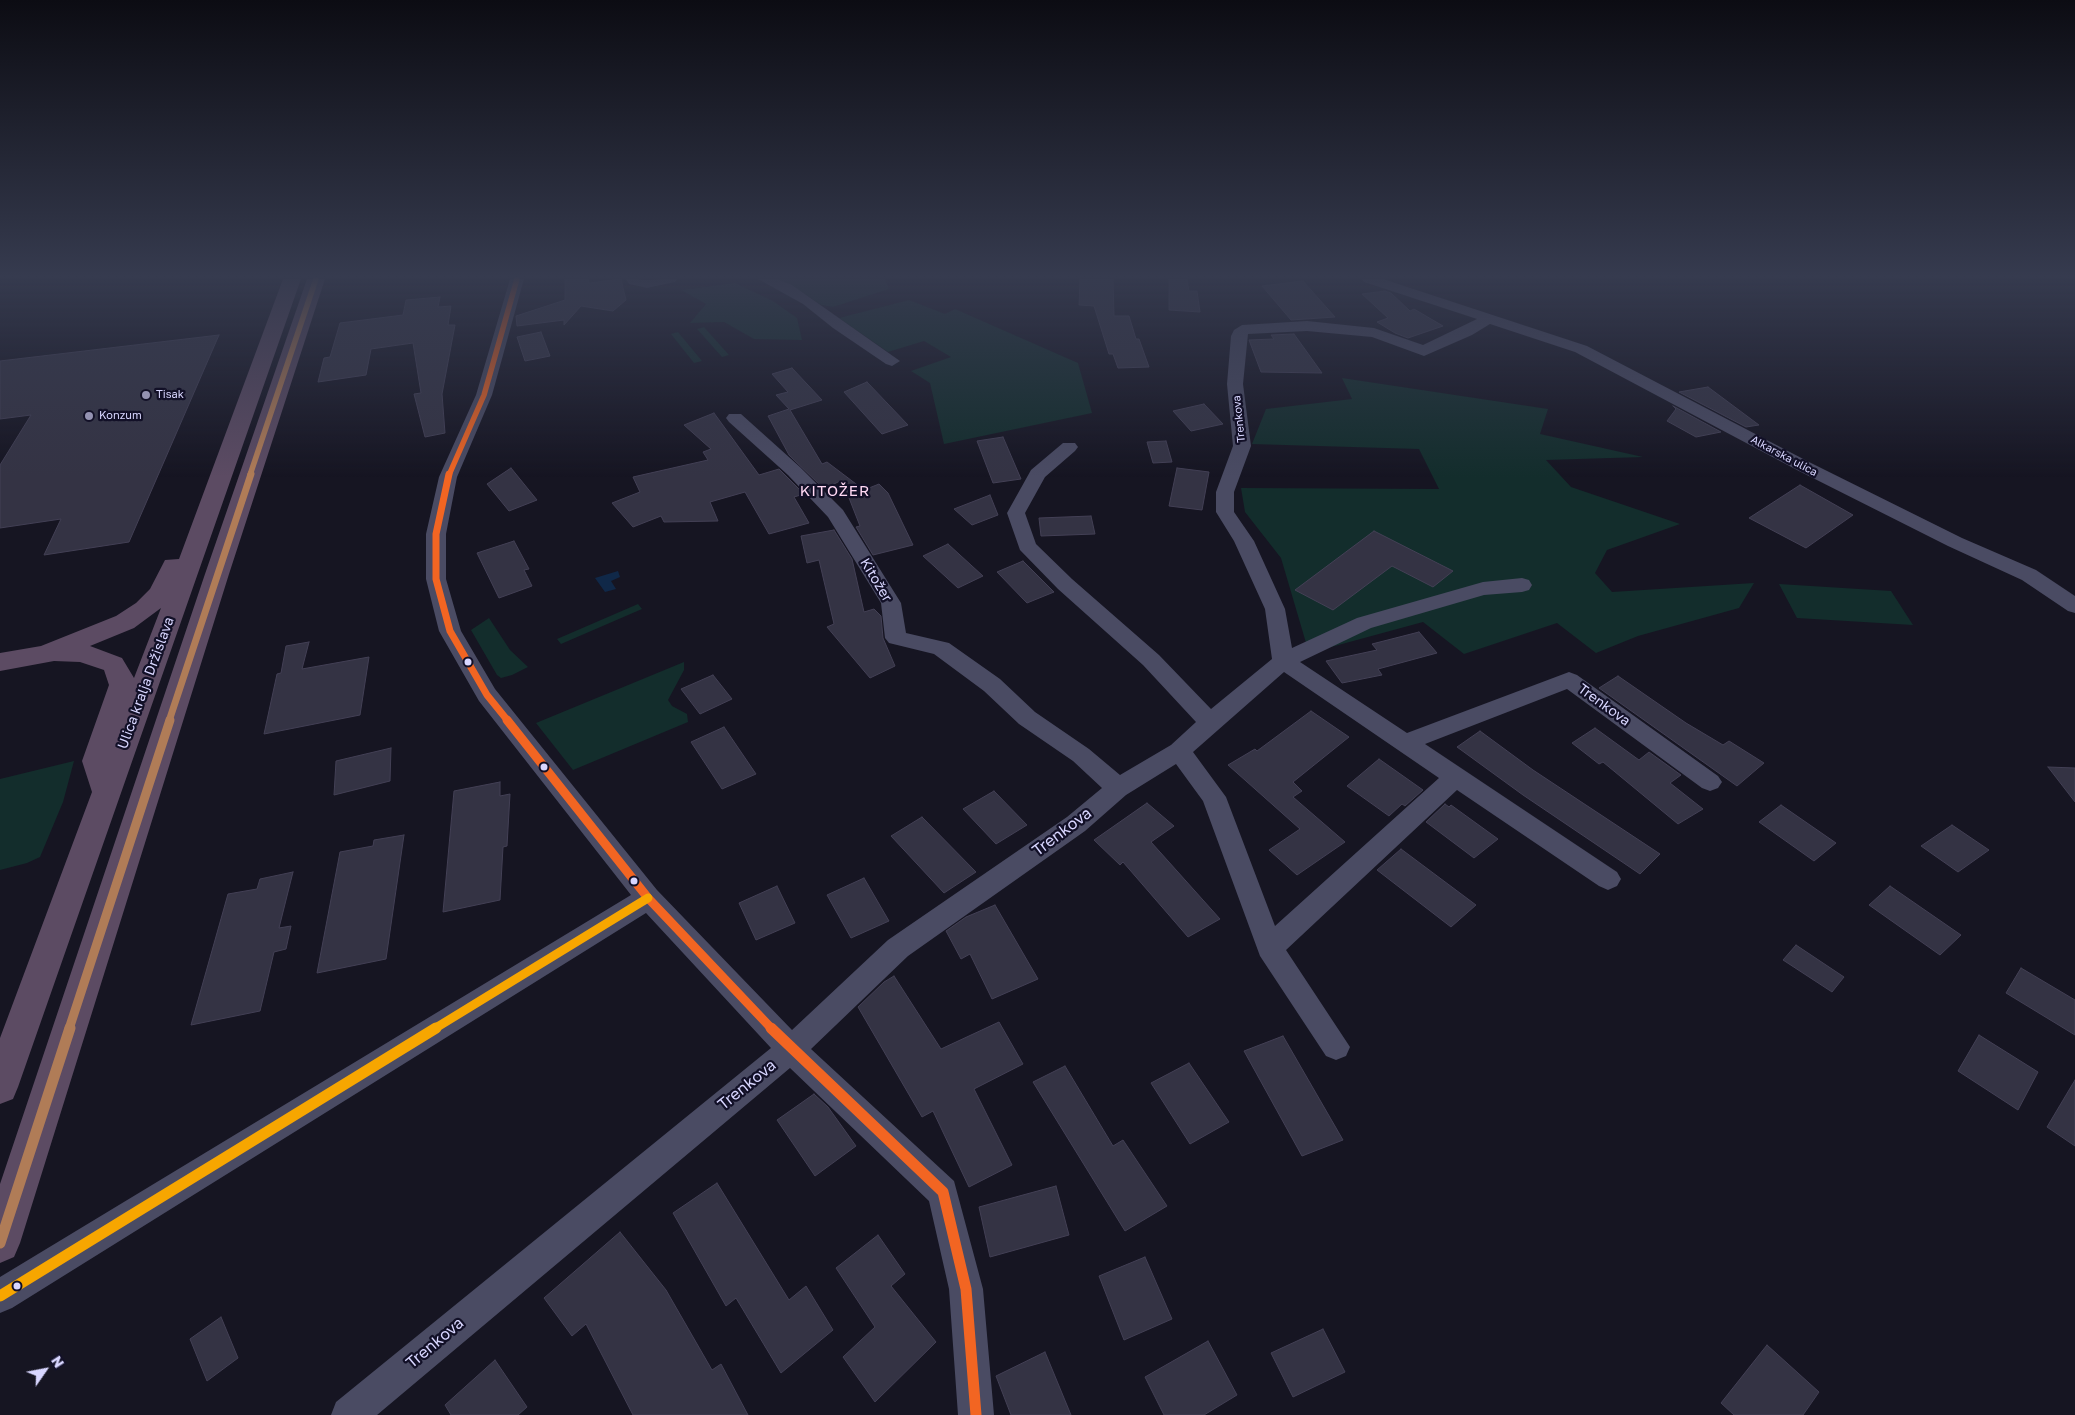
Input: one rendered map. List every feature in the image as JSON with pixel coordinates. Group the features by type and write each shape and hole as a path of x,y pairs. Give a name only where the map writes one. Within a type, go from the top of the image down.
{"highway":[{"name":"Ulica kralja Držislava","path":"0,1087 268,345"},
{"path":"0,1243 217,574 294,345"},
{"path":"46,654 97,635 125,622 145,609 160,593 177,562 194,548"},
{"path":"0,662 46,654 80,653 101,658 113,664 120,674 122,685 96,761 106,793"}],"street":[{"path":"498,345 484,395 472,418 448,477 436,534 436,579 450,631 487,696 648,898 791,1049 942,1192 966,1290 974,1414"},
{"path":"868,345 892,361"},
{"name":"Trenkova","path":"349,1415 791,1049 898,948 1076,824 1118,788 1179,751 1210,722 1283,661 1275,609 1244,542 1225,512 1225,492 1242,446 1235,384 1238,345"},
{"name":"Trenkova","path":"1407,345 1424,352 1439,345"},
{"name":"Alkarska ulica","path":"1571,345 1581,348 1803,466 1955,542 2029,575 2075,606"},
{"name":"Kitožer","path":"735,418 794,471 836,514 891,603 896,638 940,648 992,685 1027,718 1081,755 1118,788"},
{"path":"1069,447 1037,474 1016,513 1027,546 1065,584 1151,660 1210,722"},
{"path":"1283,661 1364,623 1483,589 1522,585"},
{"path":"1283,661 1454,778 1608,879"},
{"name":"Trenkova","path":"1404,743 1570,680 1710,782"},
{"path":"1179,751 1214,797 1270,948 1336,1047"},
{"path":"1270,948 1454,778"},
{"path":"0,1296 648,898"}],"green space":[{"path":"680,345 689,345 702,361 694,363"},
{"path":"711,345 720,345 729,355 722,357"},
{"path":"878,345 911,345 888,352"},
{"path":"931,345 1037,345 1078,363 1092,413 944,444 930,383 911,371 951,357"},
{"path":"1342,378 1548,409 1540,434 1643,457 1546,460 1571,487 1680,524 1607,550 1595,573 1612,592 1754,583 1739,608 1638,636 1596,653 1557,623 1464,654 1423,622 1309,653 1281,558 1245,512 1241,488 1439,489 1419,449 1252,444 1266,409 1352,399"},
{"path":"1779,584 1891,591 1913,625 1797,618"},
{"path":"638,604 642,609 561,644 557,639"},
{"path":"489,618 510,650 528,667 501,678 497,675 471,630"},
{"path":"684,662 684,670 668,700 672,706 687,714 688,722 573,770 536,723"},
{"path":"74,761 63,802 40,857 27,863 0,870 0,779"}],"water":[{"path":"618,571 620,577 611,581 616,589 605,592 595,578"}],"building":[{"path":"134,345 215,345 129,542 44,555 61,519 0,528 0,465 31,415 0,419 0,361"},
{"path":"334,345 399,345 371,349 366,375 318,382 324,358 330,357"},
{"path":"413,345 451,345 442,394 445,433 425,437 414,394 421,393"},
{"path":"520,345 546,345 550,356 525,361"},
{"path":"1106,345 1141,345 1149,367 1118,368 1113,354 1109,354"},
{"path":"1251,345 1302,345 1322,373 1261,372"},
{"path":"792,368 822,400 790,410 822,464 827,462 864,490 879,484 888,493 913,545 873,555 856,527 860,526 842,480 824,489 789,455 768,416 789,409 776,395 788,392 772,374"},
{"path":"867,382 908,425 882,434 844,392"},
{"path":"1708,387 1759,425 1746,427 1679,392"},
{"path":"1204,404 1223,424 1191,431 1173,411"},
{"path":"1673,406 1721,432 1696,437 1667,421 1676,409"},
{"path":"714,413 759,475 779,469 804,494 794,497 809,523 769,534 745,492 710,502 718,521 664,522 661,516 633,527 612,503 640,492 633,477 708,460 703,452 711,449 684,425"},
{"path":"1003,437 1021,479 993,483 977,441"},
{"path":"1166,441 1172,462 1153,463 1147,442"},
{"path":"511,468 537,500 509,511 487,484"},
{"path":"1177,468 1209,472 1202,510 1169,506"},
{"path":"1800,485 1853,515 1806,548 1749,518"},
{"path":"990,495 998,515 972,525 954,509"},
{"path":"1091,516 1095,534 1041,536 1039,518"},
{"path":"834,530 852,559 864,612 874,609 881,616 883,638 895,666 870,678 827,627 834,624 819,560 807,563 801,536"},
{"path":"1374,531 1453,571 1433,587 1392,566 1333,610 1295,590"},
{"path":"514,541 529,569 524,570 532,586 499,598 477,553"},
{"path":"948,544 983,576 958,588 923,556"},
{"path":"1023,561 1054,592 1027,603 997,572"},
{"path":"1419,632 1437,653 1378,669 1382,675 1342,683 1326,661 1377,650 1372,644"},
{"path":"309,642 302,669 369,657 360,715 264,734 277,674 281,673 286,646"},
{"path":"713,675 732,699 700,714 681,689"},
{"path":"1618,676 1686,723 1723,745 1729,741 1764,763 1737,786 1599,688"},
{"path":"1311,711 1349,737 1293,782 1302,791 1293,797 1345,842 1297,875 1269,850 1300,829 1228,765 1255,749 1257,751"},
{"path":"724,727 756,774 722,789 691,742"},
{"path":"1595,728 1639,760 1649,752 1681,775 1670,783 1703,809 1678,824 1603,762 1599,764 1572,743"},
{"path":"1480,731 1533,770 1660,854 1640,874 1523,795 1457,747"},
{"path":"391,748 390,781 334,795 336,761"},
{"path":"1379,759 1423,790 1405,806 1402,804 1389,816 1347,786"},
{"path":"2048,767 2075,768 2075,802"},
{"path":"500,782 500,796 510,794 507,846 503,847 500,900 443,912 454,791"},
{"path":"994,791 1027,825 996,844 963,809"},
{"path":"1147,803 1174,826 1151,842 1220,919 1188,937 1123,862 1120,865 1094,840"},
{"path":"1445,804 1449,807 1451,805 1498,839 1474,858 1426,822"},
{"path":"1781,805 1836,843 1814,861 1759,822"},
{"path":"922,817 976,872 944,893 891,836"},
{"path":"1952,825 1989,850 1958,872 1921,846"},
{"path":"404,835 386,959 317,973 340,852 373,846 374,840"},
{"path":"1401,849 1476,905 1451,927 1377,870"},
{"path":"293,872 279,928 291,926 286,949 274,952 260,1011 191,1025 228,894 257,889 260,879"},
{"path":"864,878 889,921 851,938 827,895"},
{"path":"777,886 795,923 756,940 739,903"},
{"path":"1890,886 1961,935 1940,955 1869,905"},
{"path":"995,905 1038,979 992,999 970,954 961,959 946,931 966,917"},
{"path":"1796,945 1844,977 1832,992 1783,960"},
{"path":"2021,968 2075,1000 2075,1035 2006,993"},
{"path":"894,976 941,1049 999,1022 1023,1064 974,1089 1012,1165 969,1187 933,1111 922,1117 858,1007 884,982"},
{"path":"1979,1035 2038,1072 2018,1110 1958,1071"},
{"path":"1283,1036 1343,1140 1302,1156 1244,1051"},
{"path":"1189,1063 1229,1122 1190,1144 1151,1083"},
{"path":"1065,1066 1113,1146 1123,1140 1167,1206 1125,1231 1033,1082"},
{"path":"2075,1080 2075,1146 2047,1127"},
{"path":"814,1094 828,1107 856,1146 815,1176 777,1120"},
{"path":"717,1183 789,1300 806,1286 833,1330 781,1373 736,1298 726,1306 673,1213"},
{"path":"1056,1186 1069,1235 990,1257 979,1207"},
{"path":"620,1232 666,1290 712,1370 721,1364 748,1415 633,1415 586,1324 572,1336 544,1298"},
{"path":"878,1235 905,1274 891,1286 936,1342 875,1402 843,1357 875,1327 836,1268"},
{"path":"1145,1257 1172,1319 1124,1340 1099,1276"},
{"path":"221,1317 238,1358 207,1381 190,1339"},
{"path":"1323,1329 1345,1372 1293,1397 1271,1353"},
{"path":"1208,1341 1237,1395 1204,1415 1164,1415 1145,1377"},
{"path":"1767,1345 1819,1392 1803,1415 1734,1415 1721,1403"},
{"path":"1045,1352 1071,1415 1011,1415 996,1376"},
{"path":"495,1360 527,1407 518,1415 451,1415 445,1405"}],"transit line":[{"path":"0,1243 217,574 294,345"},
{"path":"498,345 484,395 448,477 436,534 436,579 450,631 487,695 648,898 791,1049 943,1192 966,1289 976,1415"},
{"path":"0,1296 648,898"}],"place":[{"name":"Tisak","path":"146,395"},
{"name":"Konzum","path":"89,416"}],"district":[{"name":"KITOŽER","path":"835,491"}]}
